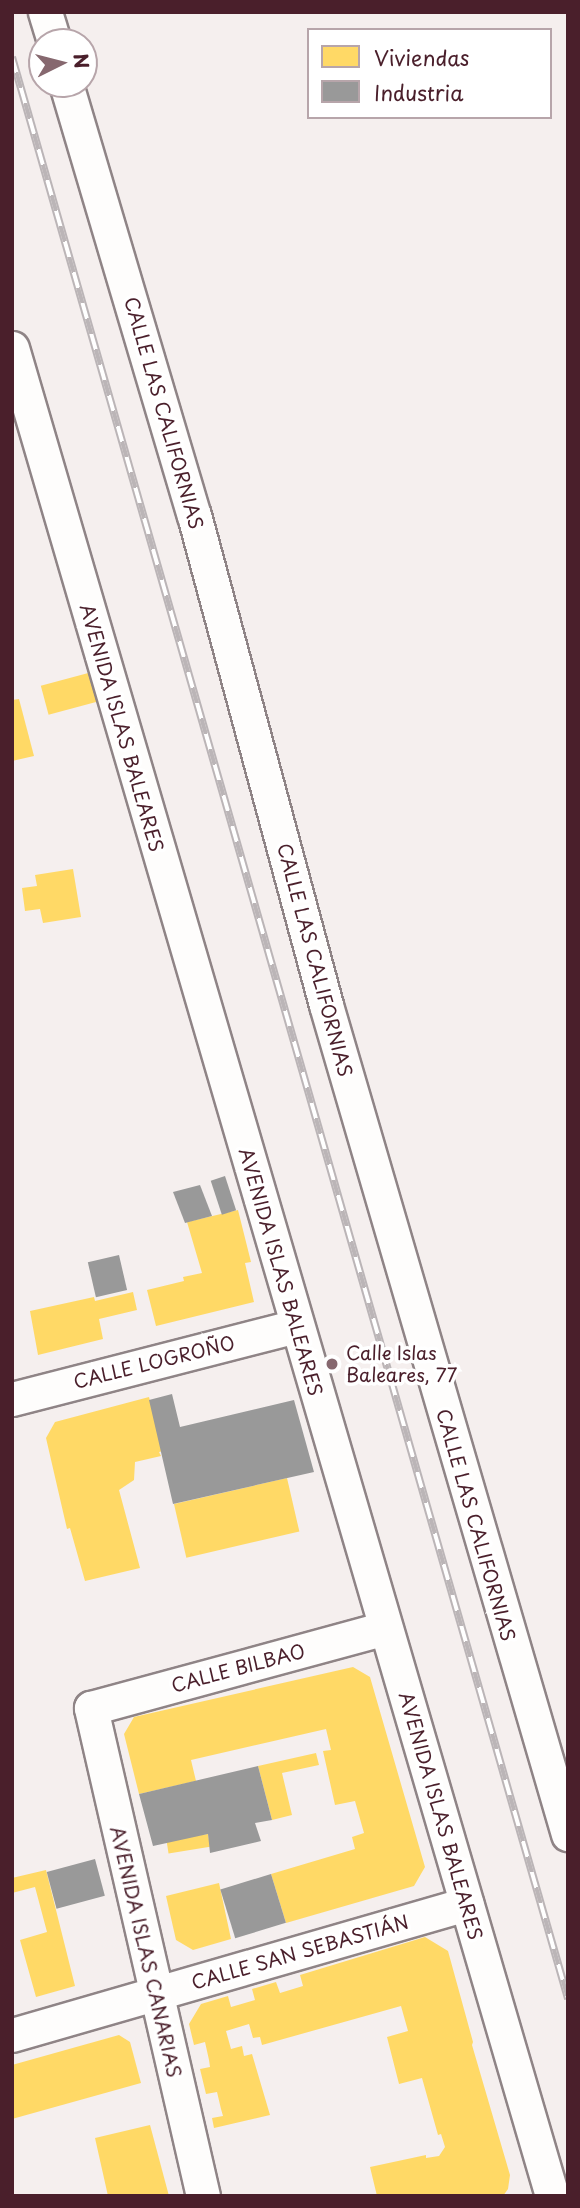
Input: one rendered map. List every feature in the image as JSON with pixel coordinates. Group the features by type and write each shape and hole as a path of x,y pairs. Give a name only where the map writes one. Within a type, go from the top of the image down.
{"street":[{"name":"CALLE LAS CALIFORNIAS","path":"70,98 194,515 326,1005 568,1834"},
{"name":"AVENIDA ISLAS BALEARES","path":"12,348 552,2196"},
{"name":"CALLE LOGROÑO","path":"12,1399 296,1326"},
{"name":"CALLE BILBAO","path":"91,1708 385,1628"},
{"name":"AVENIDA ISLAS CANARIAS","path":"91,1708 203,2196"},
{"name":"CALLE SAN SEBASTIÁN","path":"12,2035 466,1904"}],"building: Viviendas":[{"path":"92,672 100,701 49,715 41,686"},
{"path":"19,699 34,756 12,761 12,700"},
{"path":"73,869 81,917 43,923 40,909 25,911 22,888 37,886 35,875"},
{"path":"238,1210 251,1262 245,1263 254,1302 156,1326 147,1290 184,1281 183,1277 202,1273 187,1222"},
{"path":"133,1292 137,1310 99,1319 103,1339 38,1355 30,1311 94,1297 95,1301"},
{"path":"149,1397 163,1451 159,1452 161,1456 135,1462 134,1480 119,1490 140,1568 85,1581 70,1528 67,1529 46,1438 55,1422"},
{"path":"287,1478 299,1532 186,1558 174,1504"},
{"path":"353,1667 370,1677 425,1867 414,1886 286,1923 271,1874 355,1849 352,1837 364,1833 355,1801 335,1805 323,1751 331,1750 326,1729 191,1760 196,1781 139,1794 124,1734 134,1717"},
{"path":"316,1753 319,1765 282,1773 292,1815 272,1820 258,1766"},
{"path":"208,1834 210,1847 169,1853 167,1841"},
{"path":"46,1870 75,1986 36,1997 20,1940 47,1932 35,1887 12,1893 12,1878"},
{"path":"219,1883 231,1939 193,1950 176,1940 166,1896"},
{"path":"425,1937 448,1951 510,2175 508,2189 503,2196 377,2196 370,2167 426,2155 426,2158 439,2156 445,2147 441,2134 438,2135 422,2078 399,2084 387,2037 408,2031 401,2006 262,2045 260,2037 253,2038 249,2024 226,2031 231,2049 242,2046 244,2056 252,2054 270,2115 214,2128 212,2118 223,2116 217,2092 206,2094 200,2069 210,2067 205,2042 194,2045 189,2024 201,2004 228,1996 231,2007 238,2005 255,2000 252,1989 276,1982 280,1993 303,1986 300,1975"},
{"path":"119,2035 130,2042 141,2083 12,2119 12,2065"},
{"path":"150,2125 169,2196 108,2196 95,2138"}],"building: Industria":[{"path":"225,1176 236,1210 222,1215 211,1181"},
{"path":"200,1185 212,1216 185,1223 173,1192"},
{"path":"119,1255 127,1290 96,1297 88,1262"},
{"path":"172,1394 180,1427 294,1400 314,1472 173,1504 149,1400"},
{"path":"258,1766 272,1820 255,1823 261,1841 210,1853 208,1834 153,1846 139,1794"},
{"path":"95,1859 105,1896 57,1909 47,1872"},
{"path":"271,1874 286,1923 235,1938 220,1889"}],"railway":[{"path":"12,57 568,1999"}],"place":[{"name":"Calle Islas Baleares, 77","path":"332,1364"}]}
